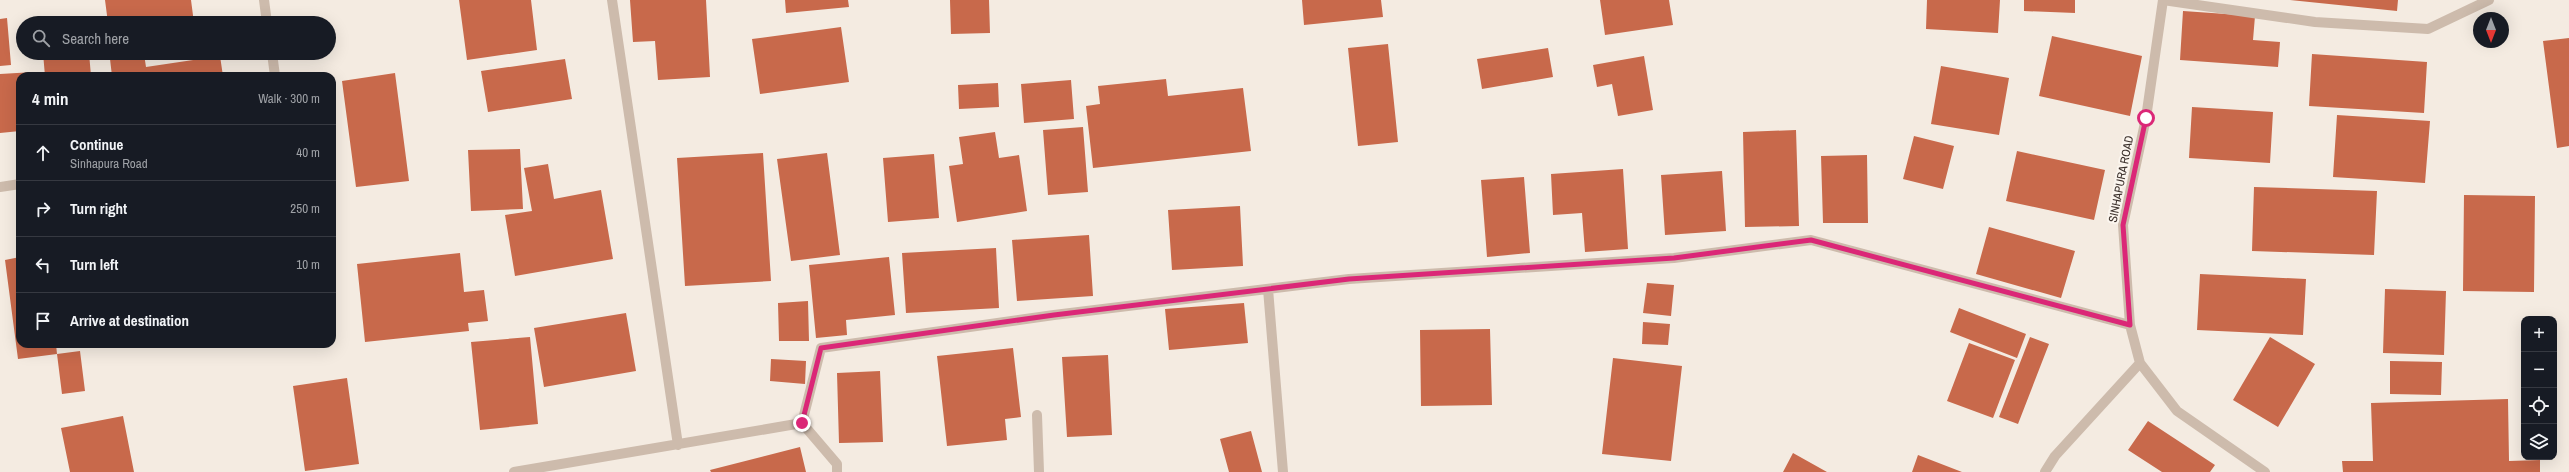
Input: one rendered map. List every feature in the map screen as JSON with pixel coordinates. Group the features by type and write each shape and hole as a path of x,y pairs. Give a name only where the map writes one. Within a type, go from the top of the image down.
{"street":[{"path":"264,0 266,16"},
{"path":"612,0 678,444"},
{"path":"2163,0 2315,22 2428,29 2489,0"},
{"name":"SINHAPURA ROAD","path":"2163,0 2146,118 2123,225 2130,325 2140,363 2177,411 2265,472"},
{"path":"273,60 274,72"},
{"path":"0,187 16,185"},
{"path":"802,423 821,348 1054,315 1349,279 1674,258 1811,240 2130,325"},
{"path":"1268,289 1283,472"},
{"path":"2045,472 2055,456 2140,363"},
{"path":"1037,415 1039,472"},
{"path":"514,472 553,469 678,444 802,423"},
{"path":"802,423 837,464 837,472"}],"building":[{"path":"105,0 191,0 193,16 107,16"},
{"path":"459,0 531,0 537,50 467,60"},
{"path":"630,0 706,0 710,77 658,80 655,41 633,42"},
{"path":"785,0 848,0 849,7 786,13"},
{"path":"950,0 989,0 990,33 951,34"},
{"path":"1302,0 1381,0 1383,17 1304,25"},
{"path":"1600,0 1669,0 1673,25 1605,35"},
{"path":"1927,0 2000,0 1998,33 1926,29"},
{"path":"2024,0 2075,0 2075,13 2024,11"},
{"path":"2290,0 2398,0 2397,11"},
{"path":"2183,11 2255,16 2253,40 2280,42 2278,67 2180,60"},
{"path":"7,18 11,65 0,66 0,19"},
{"path":"841,27 849,82 760,94 752,39"},
{"path":"2052,36 2142,56 2130,116 2039,96"},
{"path":"2569,38 2569,146 2557,148 2543,41"},
{"path":"1388,44 1398,142 1358,146 1348,48"},
{"path":"1548,48 1553,77 1482,89 1477,59"},
{"path":"2312,54 2427,62 2424,113 2309,106"},
{"path":"1644,56 1653,110 1618,116 1612,84 1597,87 1593,65"},
{"path":"565,59 572,99 488,112 481,71"},
{"path":"44,60 90,60 91,72 45,72"},
{"path":"110,60 145,60 146,67 193,60 221,60 222,72 112,72"},
{"path":"1941,66 2009,78 1999,135 1931,124"},
{"path":"16,73 16,131 0,133 0,74"},
{"path":"395,73 409,181 356,187 342,81"},
{"path":"1166,79 1168,96 1243,88 1251,151 1093,168 1086,106 1100,104 1098,86"},
{"path":"1071,80 1074,119 1024,123 1021,84"},
{"path":"998,83 999,107 959,109 958,85"},
{"path":"2192,107 2273,112 2270,163 2189,158"},
{"path":"2337,115 2430,121 2425,183 2333,177"},
{"path":"1083,127 1088,192 1048,195 1043,130"},
{"path":"1796,130 1799,226 1745,227 1743,132"},
{"path":"995,132 999,158 1019,155 1027,211 957,222 949,166 963,164 959,137"},
{"path":"1914,136 1954,146 1943,189 1903,179"},
{"path":"520,149 523,209 471,211 468,150"},
{"path":"2017,151 2105,170 2094,220 2006,201"},
{"path":"763,153 771,281 685,286 677,158"},
{"path":"827,153 840,255 791,261 777,159"},
{"path":"934,154 939,218 888,222 883,158"},
{"path":"1867,155 1868,223 1823,223 1821,156"},
{"path":"548,164 554,199 601,190 613,259 515,276 505,215 532,211 524,168"},
{"path":"1623,169 1628,249 1585,252 1582,213 1553,215 1551,174"},
{"path":"1722,171 1726,231 1665,235 1661,175"},
{"path":"1524,177 1530,253 1487,257 1481,180"},
{"path":"2254,187 2377,191 2374,255 2252,251"},
{"path":"2464,195 2535,196 2534,292 2463,291"},
{"path":"1240,206 1243,266 1172,270 1168,210"},
{"path":"1989,227 2075,251 2061,298 1976,274"},
{"path":"1089,235 1093,296 1017,301 1012,240"},
{"path":"996,248 999,308 906,313 902,253"},
{"path":"460,253 464,292 484,290 488,321 468,323 469,331 365,342 357,264"},
{"path":"889,257 895,315 846,320 847,335 816,338 809,265"},
{"path":"16,258 16,344 5,260"},
{"path":"2200,274 2306,279 2303,335 2197,330"},
{"path":"1647,283 1674,285 1671,316 1643,313"},
{"path":"2385,289 2446,291 2444,355 2383,353"},
{"path":"808,301 809,341 779,341 778,303"},
{"path":"1244,303 1248,343 1169,350 1165,309"},
{"path":"1959,308 2026,334 2017,358 1950,332"},
{"path":"626,313 636,371 544,387 534,328"},
{"path":"1643,322 1670,324 1668,345 1642,344"},
{"path":"1490,329 1492,405 1421,406 1420,330"},
{"path":"530,337 538,424 480,430 471,342"},
{"path":"2030,337 2049,344 2018,424 1999,417"},
{"path":"2270,337 2315,364 2278,427 2233,400"},
{"path":"1969,343 2015,360 1993,418 1947,401"},
{"path":"17,348 56,348 57,354 18,359"},
{"path":"1013,348 1021,417 1005,419 1007,440 947,446 937,356"},
{"path":"80,351 85,391 62,394 57,354"},
{"path":"1108,355 1112,435 1067,437 1062,357"},
{"path":"1613,358 1682,366 1671,461 1602,454"},
{"path":"771,359 806,361 805,384 770,381"},
{"path":"2390,361 2442,362 2441,395 2390,394"},
{"path":"880,371 883,442 839,443 837,373"},
{"path":"347,378 359,464 305,471 293,386"},
{"path":"2508,399 2509,461 2540,460 2540,472 2343,472 2342,461 2373,461 2371,403"},
{"path":"123,416 134,472 70,472 61,428"},
{"path":"2148,421 2215,465 2210,472 2162,472 2128,450"},
{"path":"1251,431 1262,472 1229,472 1220,439"},
{"path":"800,447 806,472 711,472 710,470"},
{"path":"1793,453 1827,472 1783,472"},
{"path":"1918,455 1962,472 1912,472"}],"route":[{"path":"802,423 821,348 1054,315 1349,279 1674,258 1811,240 2130,325 2123,225 2146,118"}]}
